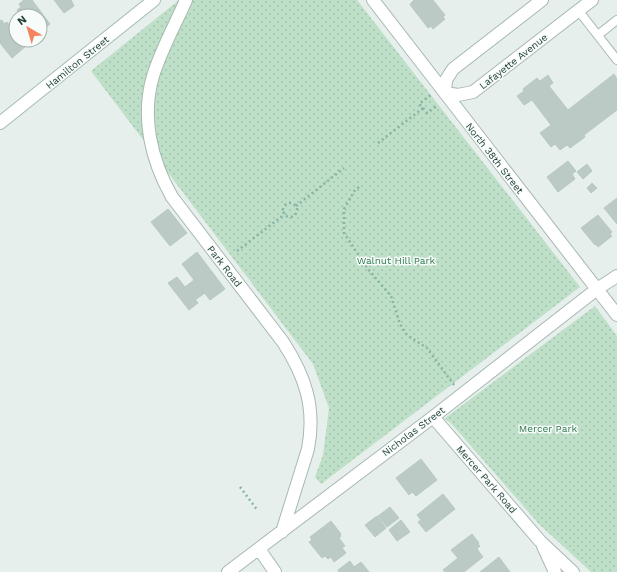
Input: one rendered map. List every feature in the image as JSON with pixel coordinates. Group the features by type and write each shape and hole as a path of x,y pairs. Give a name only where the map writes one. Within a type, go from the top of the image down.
{"street":[{"name":"Hamilton Street","path":"0,123 154,0"},
{"name":"Park Road","path":"186,0 166,44 154,76 148,105 150,137 158,170 172,196 283,342 296,362 304,381 310,411 310,438 308,449 282,532"},
{"name":"North 38th Street","path":"373,0 442,98 598,289 617,315"},
{"path":"442,98 446,80 453,69 542,0"},
{"name":"Lafayette Avenue","path":"442,98 473,92 592,0"},
{"name":"Nicholas Street","path":"228,572 617,276"},
{"name":"Mercer Park Road","path":"433,417 540,542 573,572"},
{"name":"Mercer Park Road","path":"540,542 555,572"},
{"path":"259,549 275,572"}],"lane":[{"path":"578,10 617,60"},
{"path":"598,35 617,20"}],"path":[{"path":"432,94 419,104 427,113 442,98"},
{"path":"378,143 423,108"},
{"path":"296,206 344,168"},
{"path":"359,186 344,209 344,232 368,269 391,296 400,324 407,335 427,348 461,395"},
{"path":"290,203 296,206 297,210 295,215 288,217 283,208 286,204 290,203"},
{"path":"237,251 285,214"},
{"path":"240,487 258,511"}],"green space":[{"name":"Walnut Hill Park","path":"179,0 357,0 580,287 321,484 315,477 323,455 329,408 313,364 91,71"},
{"name":"Mercer Park","path":"595,306 617,336 617,572 591,572 539,524 450,422 444,419"}],"building":[{"path":"24,0 32,0 38,8 20,8 21,7 19,4"},
{"path":"54,0 71,0 74,6 64,13"},
{"path":"414,0 433,0 445,15 443,17 445,19 433,29 431,26 428,28 410,4"},
{"path":"2,20 4,24 7,22 8,23 8,48 24,48 12,58 0,43 0,21"},
{"path":"614,74 617,79 617,110 584,135 585,137 570,148 567,145 560,150 555,144 551,147 540,133 551,125 532,100 524,105 517,96 537,78 540,81 548,75 553,83 549,86 568,110"},
{"path":"568,161 576,171 572,174 575,179 558,192 547,177"},
{"path":"587,164 592,171 583,179 577,172"},
{"path":"592,183 597,188 591,193 587,188"},
{"path":"617,198 617,224 604,208"},
{"path":"168,209 187,233 170,246 151,222"},
{"path":"598,215 612,232 610,234 612,236 598,247 581,228"},
{"path":"197,252 225,289 210,300 199,286 190,293 198,303 189,310 168,283 177,277 185,287 194,280 182,264"},
{"path":"199,286 205,293 195,300 190,293"},
{"path":"421,459 437,480 416,496 412,492 409,495 396,478"},
{"path":"443,494 455,509 426,532 418,522 421,520 417,515"},
{"path":"390,507 399,518 387,527 378,516"},
{"path":"377,516 386,528 375,537 365,525"},
{"path":"401,520 410,532 397,541 389,530"},
{"path":"331,521 341,534 339,538 345,546 342,548 346,553 334,562 331,557 328,559 325,556 322,558 309,542 312,540 310,537"},
{"path":"472,534 479,543 478,544 480,546 477,549 483,557 464,572 445,572 443,570 458,558 451,550"},
{"path":"499,557 510,572 480,572"},
{"path":"350,561 354,567 361,562 369,572 339,572 338,570"}]}
